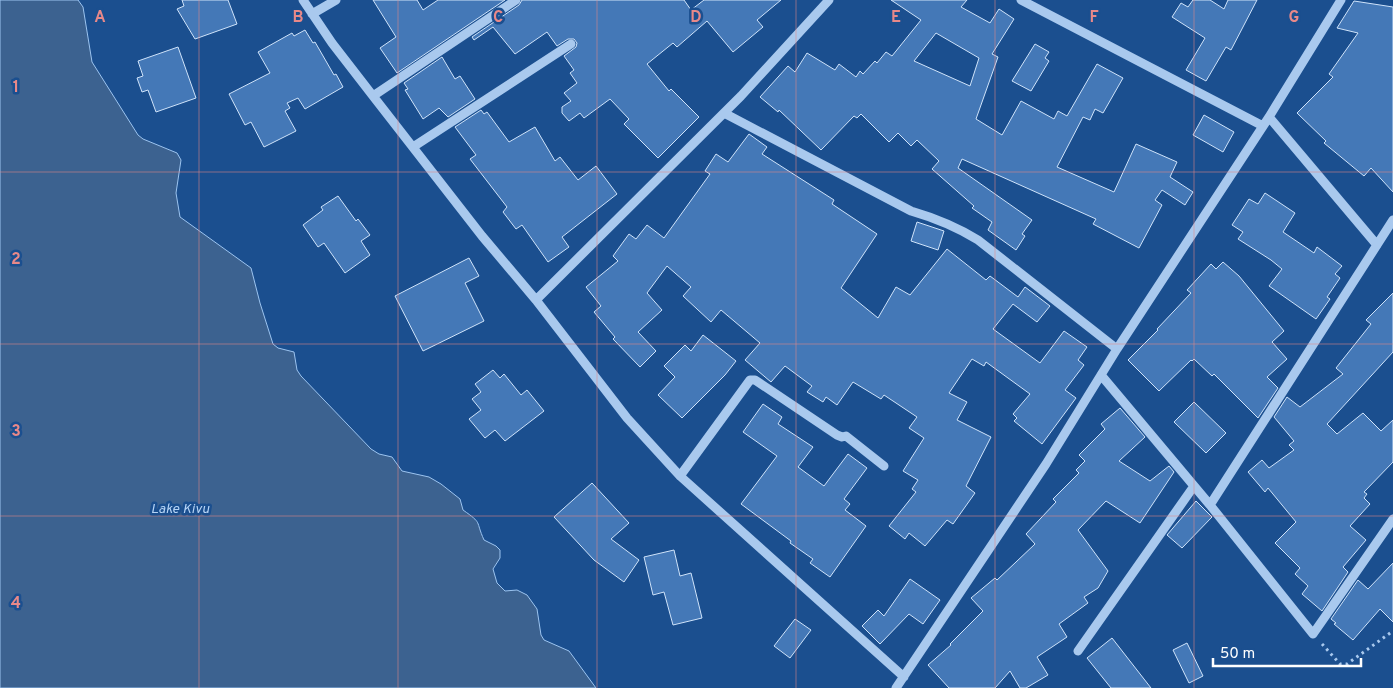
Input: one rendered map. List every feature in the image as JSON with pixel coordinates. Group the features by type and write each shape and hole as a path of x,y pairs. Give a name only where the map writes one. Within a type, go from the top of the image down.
{"street":[{"path":"303,0 332,43 373,96 482,236 536,300 627,418 680,476 904,677"},
{"path":"312,14 336,0"},
{"path":"373,96 516,0"},
{"path":"536,300 724,113 829,0"},
{"path":"1021,0 1263,126"},
{"path":"896,688 1046,464 1117,349 1269,118 1341,0"},
{"path":"413,147 571,44"},
{"path":"724,113 911,211 960,229 978,240 1117,349"},
{"path":"1269,118 1377,245"},
{"path":"1210,505 1393,220"},
{"path":"1101,375 1210,505 1313,634 1393,519"},
{"path":"680,476 750,380 755,380 837,435 846,436 884,466"},
{"path":"1078,651 1194,486"}],"path":[{"path":"1313,634 1335,660 1340,664 1347,664 1393,631"}],"water":[{"name":"Lake Kivu","path":"0,0 78,0 83,7 92,62 138,135 143,139 177,153 181,160 176,193 180,217 251,268 273,344 278,348 294,352 297,370 301,376 371,449 379,454 392,457 402,471 429,477 460,499 463,510 478,523 484,540 500,550 500,558 493,569 497,583 505,591 517,590 527,595 537,609 541,635 544,640 569,651 596,688 0,688"}],"building":[{"path":"182,0 228,0 237,24 195,39 177,9 184,6"},
{"path":"373,0 417,0 423,10 438,0 505,0 397,73 380,48 396,37"},
{"path":"522,0 684,0 691,10 704,0 781,0 757,20 763,27 733,52 707,21 677,47 673,43 647,64 669,91 671,89 699,117 658,158 624,124 629,119 610,99 584,118 580,113 569,121 562,113 562,107 571,101 564,93 577,83 570,73 574,70 564,56 576,47 577,43 574,39 568,39 557,46 547,32 515,54 493,27 474,40 472,37 519,5"},
{"path":"891,0 967,0 961,7 990,23 999,9 1014,19 992,54 998,57 976,119 1002,135 1021,101 1054,119 1058,111 1067,116 1097,64 1123,78 1103,113 1095,109 1090,120 1083,117 1057,167 1114,192 1136,144 1177,162 1170,177 1193,192 1185,205 1162,190 1155,200 1162,205 1139,248 1093,224 1096,219 962,159 958,168 1032,220 1022,234 1025,236 1016,250 988,230 992,222 972,208 974,206 932,169 939,161 917,140 911,146 898,133 889,142 861,114 857,118 854,116 821,150 779,110 778,112 760,97 788,66 795,72 807,53 835,70 839,64 856,77 860,71 863,74 875,61 877,63 886,52 892,56 921,20","holes":["936,33 979,58 970,86 914,61"]},
{"path":"1193,0 1210,0 1224,9 1228,0 1257,0 1231,50 1226,47 1206,81 1186,70 1205,38 1172,17 1181,3 1188,7"},
{"path":"1354,1 1393,7 1393,192 1371,168 1364,176 1324,143 1326,141 1297,113 1333,77 1329,74 1358,33 1337,28"},
{"path":"305,30 313,43 315,42 343,87 305,109 298,98 287,103 290,108 285,111 296,131 264,147 251,122 245,125 229,94 270,73 258,52 292,33 294,36"},
{"path":"1035,44 1049,52 1045,58 1049,61 1031,91 1012,81"},
{"path":"178,47 196,98 156,112 148,90 142,92 137,78 143,76 138,61"},
{"path":"442,57 455,79 460,76 475,99 448,117 439,108 423,119 405,90 408,89 404,83"},
{"path":"481,110 484,114 487,112 509,142 535,127 555,161 560,157 578,180 596,166 617,194 562,237 569,247 548,262 522,225 516,229 503,212 507,207 470,159 476,155 455,127"},
{"path":"1204,115 1234,132 1223,152 1193,135"},
{"path":"749,134 767,147 762,154 834,200 832,204 877,234 841,288 878,318 896,287 910,295 947,249 986,280 990,276 1018,297 1025,287 1050,306 1037,322 1013,304 993,329 1040,363 1064,331 1087,347 1078,360 1084,365 1065,390 1076,398 1042,444 1014,421 1017,418 1013,414 1030,394 986,362 984,366 972,359 949,393 967,402 957,420 991,437 966,486 975,493 953,524 947,520 925,546 909,533 905,539 889,526 916,492 912,489 918,480 903,471 924,438 909,428 917,417 884,395 881,399 853,382 837,405 826,397 823,402 807,392 812,386 785,366 771,382 745,360 760,343 721,310 711,322 683,296 691,287 667,266 647,293 662,310 638,332 656,351 640,367 613,339 615,337 594,312 601,306 586,287 618,261 613,256 629,234 636,239 647,225 664,238 710,174 705,171 716,154 728,162"},
{"path":"1265,193 1295,213 1283,232 1314,253 1317,247 1342,266 1335,274 1340,278 1327,297 1330,299 1316,319 1269,286 1282,269 1238,239 1243,232 1232,225 1249,199 1258,204"},
{"path":"338,196 356,221 358,219 370,235 361,241 370,255 345,273 324,243 318,247 303,225 323,210 321,207"},
{"path":"917,222 944,231 938,250 911,241"},
{"path":"469,258 479,276 465,283 484,321 423,351 395,296"},
{"path":"1223,262 1239,276 1284,331 1272,342 1287,359 1267,377 1278,388 1258,418 1214,374 1212,376 1194,359 1159,391 1128,360 1191,293 1187,290 1211,264 1216,269"},
{"path":"1393,293 1393,352 1327,424 1337,434 1363,413 1381,431 1393,420 1393,462 1364,492 1367,494 1364,498 1370,504 1350,526 1366,540 1343,567 1348,572 1322,611 1302,594 1308,586 1295,574 1300,568 1275,543 1296,522 1268,488 1265,492 1248,472 1262,460 1269,468 1294,450 1289,445 1294,441 1274,417 1287,397 1300,407 1343,374 1336,368 1371,324 1366,320"},
{"path":"703,335 736,361 725,375 682,418 658,395 675,377 664,366 685,345 691,351"},
{"path":"493,370 500,378 504,374 521,395 527,390 544,411 505,441 495,430 485,438 469,419 481,410 472,399 481,392 475,384"},
{"path":"1194,402 1226,433 1206,453 1174,422"},
{"path":"763,404 782,417 778,424 813,447 798,467 824,486 848,454 867,468 844,499 850,504 845,510 866,526 830,577 810,563 813,559 741,504 777,456 743,432"},
{"path":"1120,408 1145,437 1119,461 1150,481 1169,466 1174,472 1140,523 1106,501 1078,530 1108,571 1098,588 1084,597 1088,603 1059,624 1067,637 1037,657 1048,675 1026,688 1020,688 1010,671 995,688 949,688 928,665 951,645 983,611 971,598 995,578 997,580 1035,544 1026,534 1056,502 1053,499 1079,473 1076,470 1085,461 1079,455 1105,429 1101,424"},
{"path":"592,483 629,523 611,539 639,560 624,582 594,560 554,517"},
{"path":"1196,501 1212,517 1182,548 1167,535"},
{"path":"674,550 680,576 691,573 702,618 673,625 664,592 653,595 644,557"},
{"path":"1393,563 1393,622 1380,609 1353,640 1334,624 1336,623 1331,619 1358,580 1368,589"},
{"path":"910,579 940,600 923,624 909,614 880,644 862,626 878,610 884,616"},
{"path":"795,619 811,630 790,658 774,646"},
{"path":"1112,638 1151,688 1111,688 1087,658"},
{"path":"1187,643 1203,676 1189,683 1173,650"}]}
